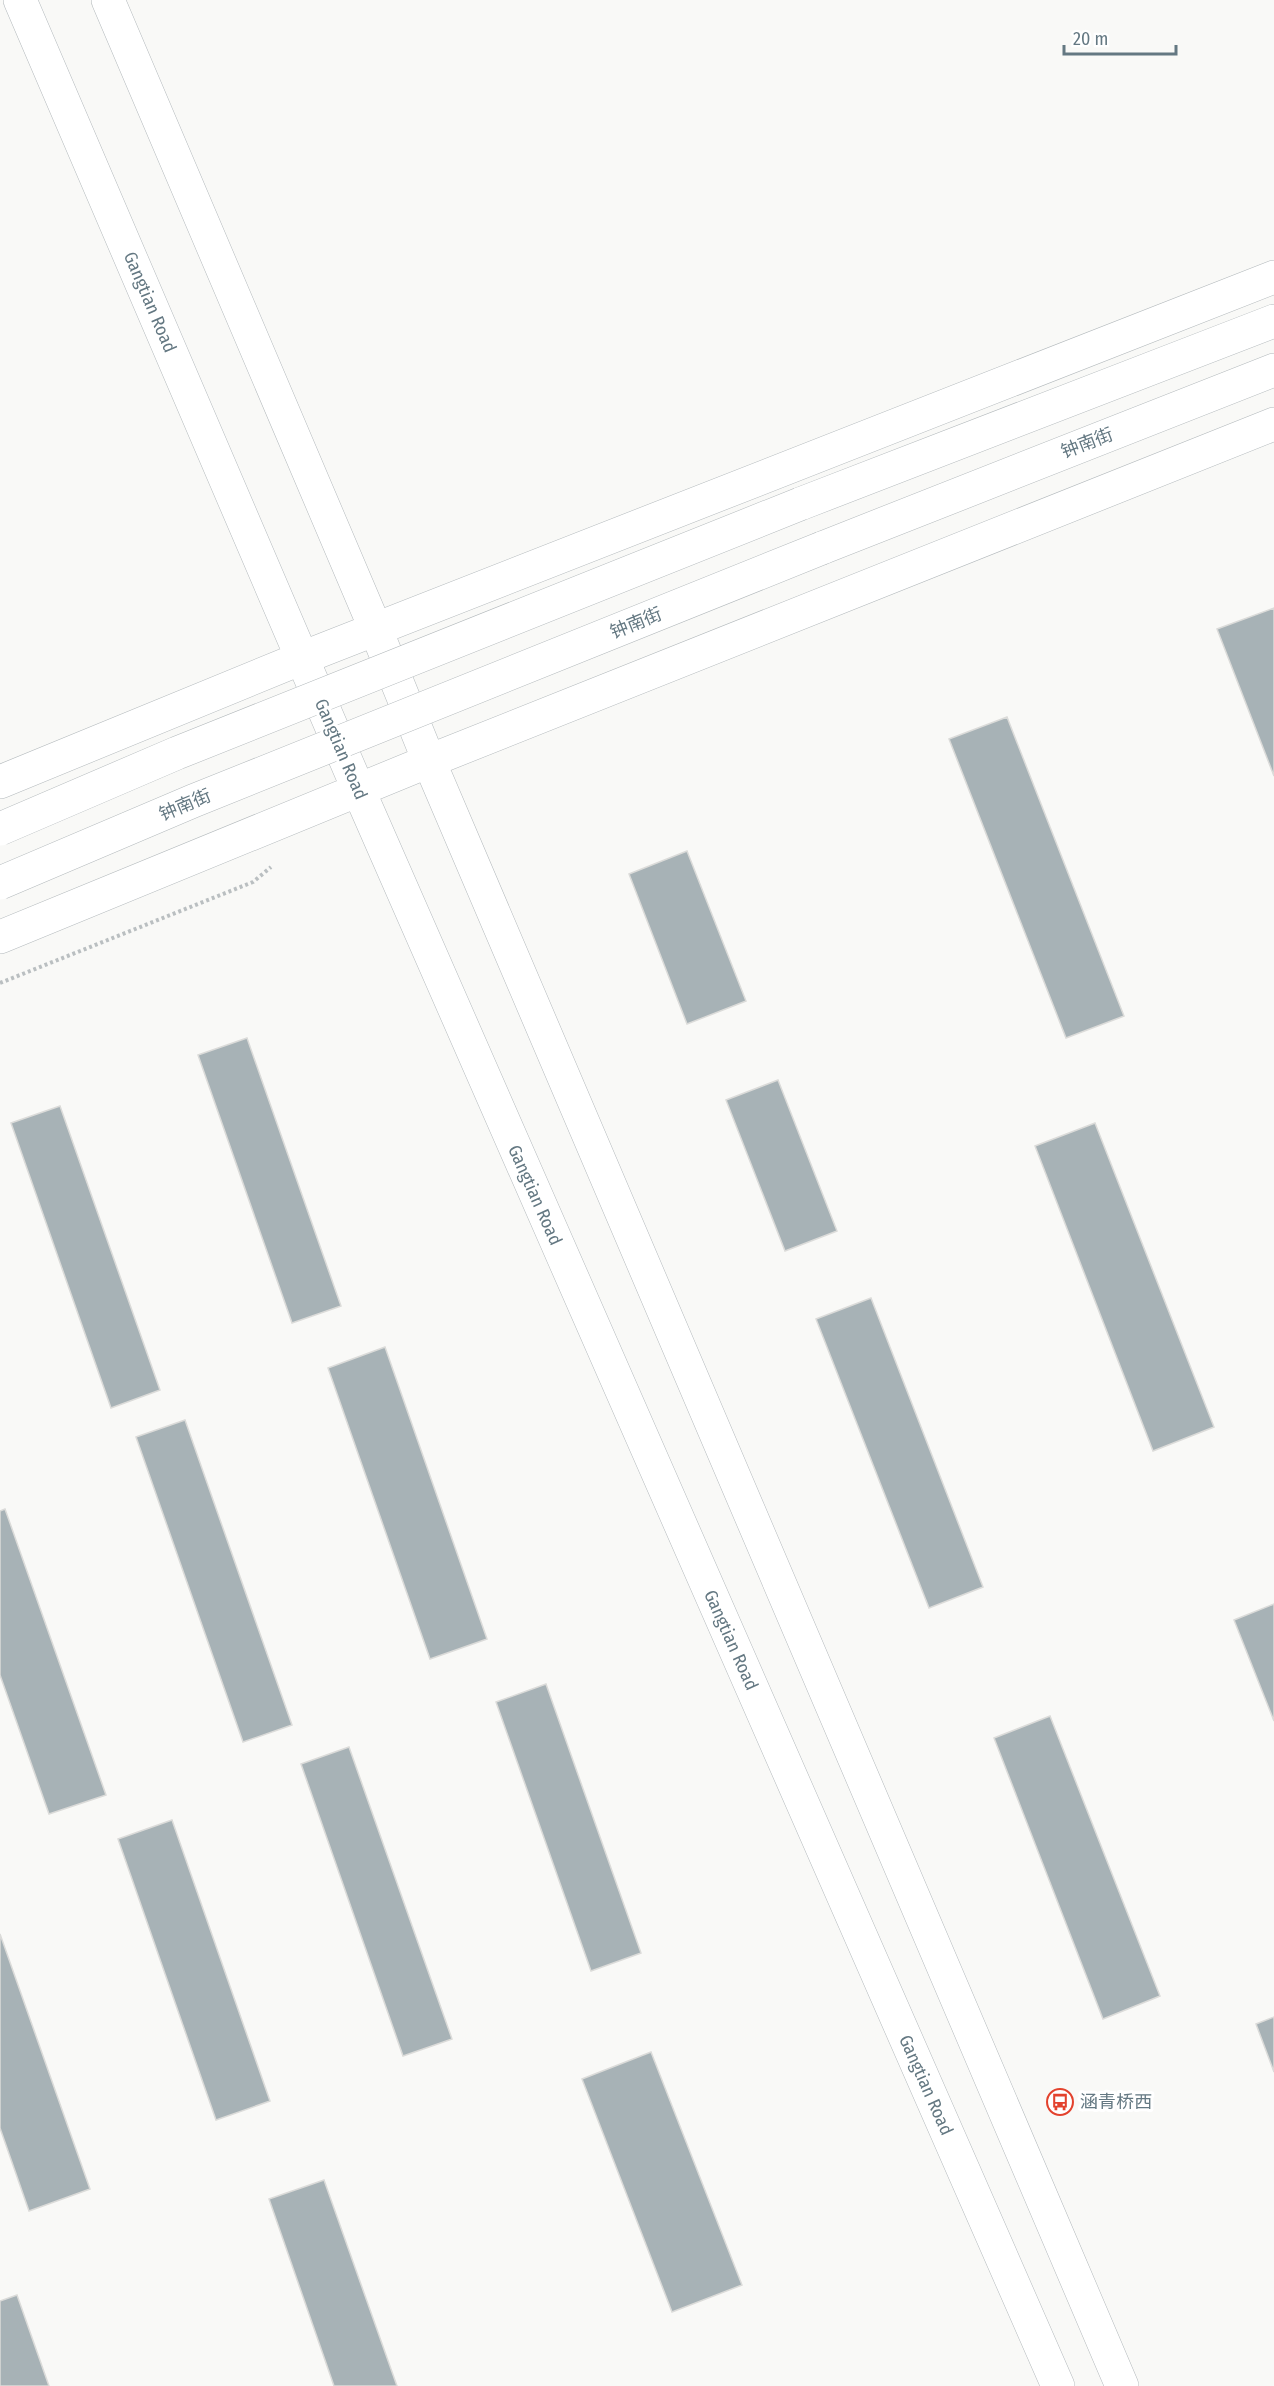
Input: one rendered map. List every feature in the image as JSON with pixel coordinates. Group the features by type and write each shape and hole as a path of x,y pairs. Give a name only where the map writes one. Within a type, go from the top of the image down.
{"main road":[{"name":"Gangtian Road","path":"20,0 358,791 1058,2386"},
{"path":"108,0 376,630 429,761 1122,2386"},
{"path":"0,782 302,658 1274,278"},
{"path":"0,829 177,753 800,504 1274,321"},
{"name":"钟南街","path":"0,883 204,796 822,548 1274,370"},
{"path":"0,937 429,761 1274,424"}],"building":[{"path":"1274,608 1274,776 1217,629"},
{"path":"1007,717 1124,1016 1066,1038 949,739"},
{"path":"687,851 746,1001 687,1024 629,874"},
{"path":"247,1038 341,1306 292,1323 198,1055"},
{"path":"778,1080 837,1231 785,1251 726,1100"},
{"path":"60,1106 160,1390 111,1408 11,1123"},
{"path":"1095,1123 1214,1427 1153,1451 1035,1146"},
{"path":"871,1298 983,1587 929,1608 816,1319"},
{"path":"385,1347 487,1639 430,1659 328,1368"},
{"path":"185,1420 292,1725 243,1742 136,1437"},
{"path":"5,1509 106,1795 49,1814 0,1675 0,1511"},
{"path":"1274,1604 1274,1721 1234,1620"},
{"path":"546,1684 641,1953 591,1971 496,1702"},
{"path":"1050,1716 1160,1996 1103,2019 994,1738"},
{"path":"349,1747 452,2039 403,2056 301,1764"},
{"path":"172,1820 270,2101 216,2120 118,1839"},
{"path":"0,1934 90,2189 29,2211 0,2128"},
{"path":"1274,2017 1274,2072 1256,2024"},
{"path":"651,2052 742,2285 672,2312 582,2079"},
{"path":"324,2180 397,2386 334,2386 269,2199"},
{"path":"17,2295 49,2386 0,2386 0,2301"}],"place":[{"name":"涵青桥西","path":"1060,2102"}]}
